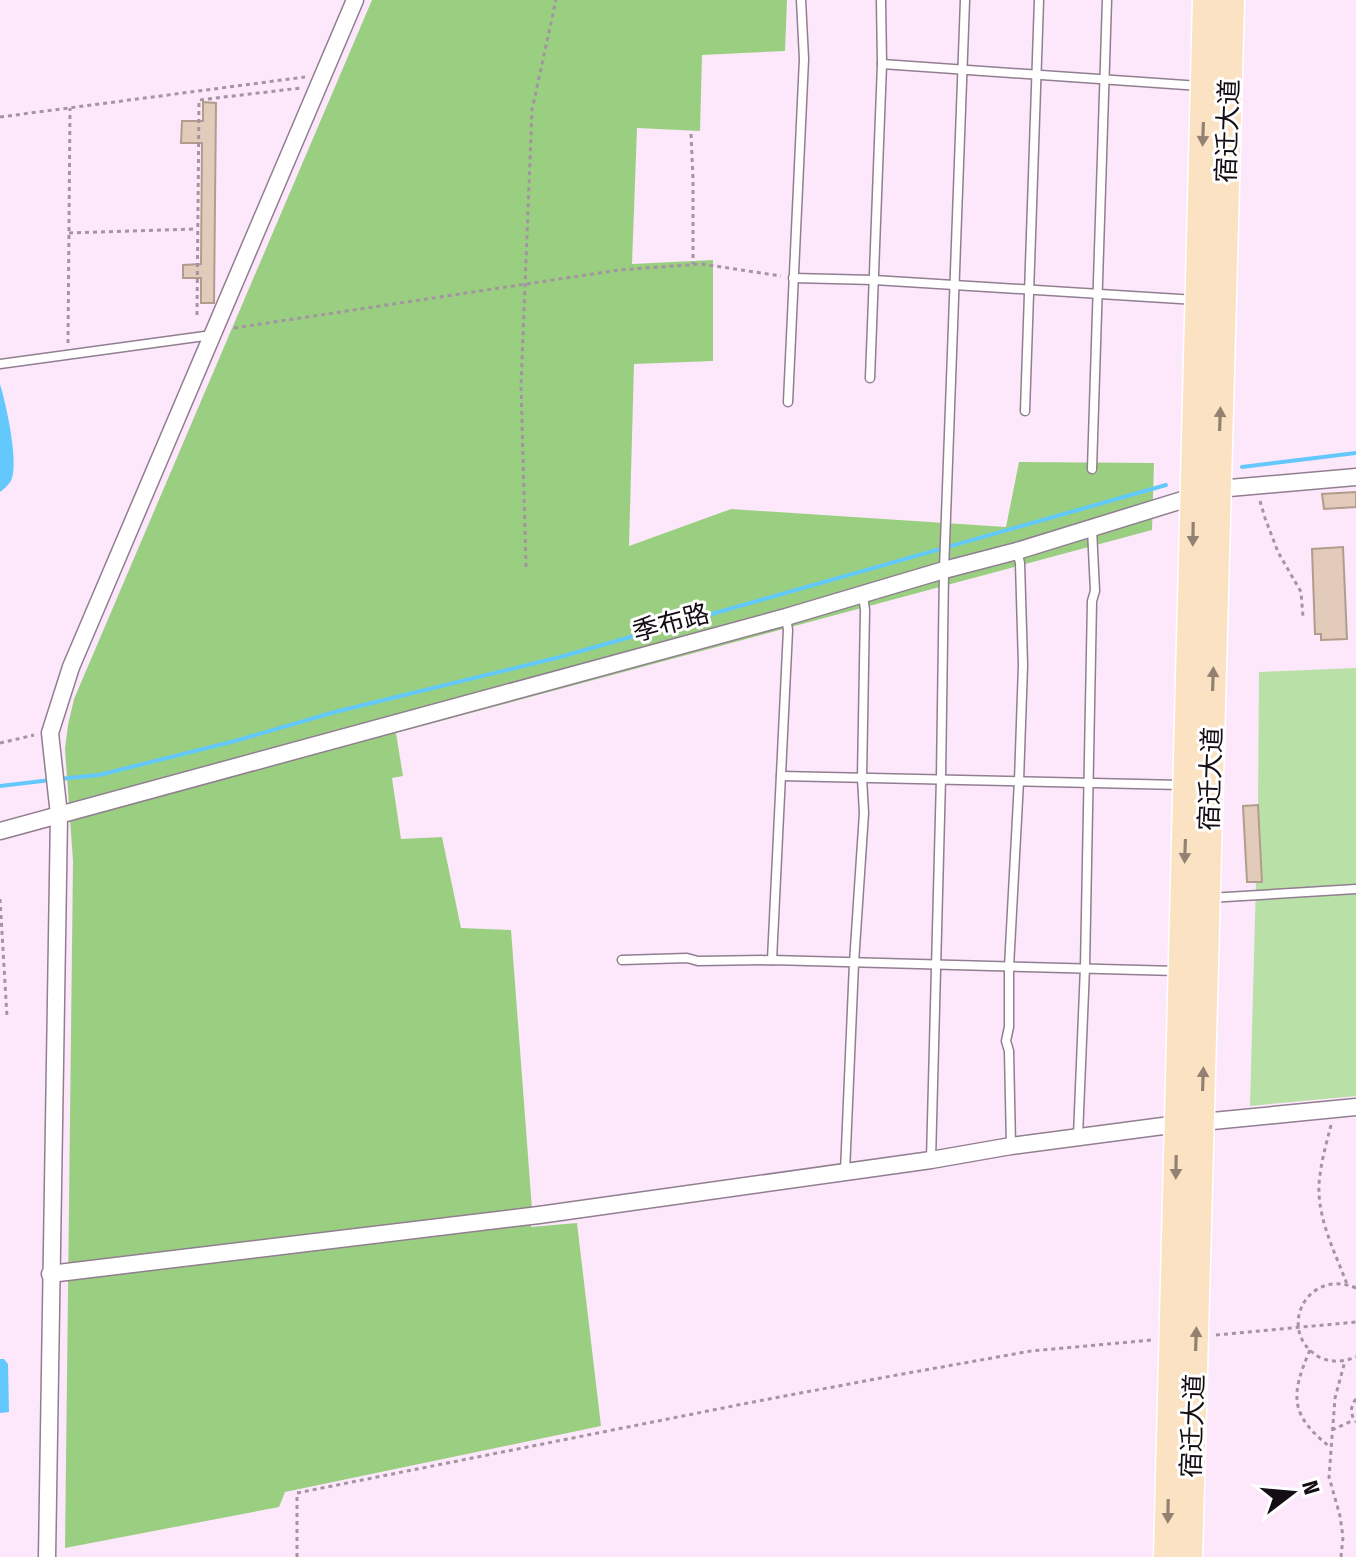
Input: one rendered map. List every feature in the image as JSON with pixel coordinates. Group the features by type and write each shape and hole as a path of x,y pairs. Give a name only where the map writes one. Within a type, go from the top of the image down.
{"main road":[{"name":"宿迁大道","path":"1190,1123 1181,971 1206,0"},
{"name":"宿迁大道","path":"1167,1557 1184,1338 1190,1123 1208,898 1231,0"},
{"name":"宿迁大道","path":"1184,1338 1189,1557"}],"street":[{"path":"47,1557 59,815 50,733 71,667 355,0"},
{"name":"季布路","path":"0,831 786,617 863,594 945,563 1017,551 1218,489 1356,477"},
{"path":"50,1274 539,1215 931,1160 1078,1136 1356,1107"}],"lane":[{"path":"788,402 804,59 801,0"},
{"path":"870,378 882,64 881,0"},
{"path":"931,1160 945,542 965,0"},
{"path":"1025,411 1039,0"},
{"path":"1092,469 1107,0"},
{"path":"882,64 1204,86"},
{"path":"793,278 1198,300"},
{"path":"0,364 213,333"},
{"path":"1078,1136 1085,967 1092,601 1095,591 1092,529"},
{"path":"1011,1146 1009,1051 1006,1041 1023,665 1017,551"},
{"path":"845,1172 864,813 863,594"},
{"path":"772,960 788,630 786,617"},
{"path":"781,776 1186,785"},
{"path":"1208,898 1356,889"},
{"path":"622,960 687,958 698,961 772,960 1181,971"}],"path":[{"path":"526,567 521,386 532,110 556,0"},
{"path":"0,117 305,77"},
{"path":"197,315 199,100 305,87"},
{"path":"68,355 70,108"},
{"path":"691,134 693,264"},
{"path":"69,233 196,229"},
{"path":"213,333 619,270 693,264 793,278"},
{"path":"1257,486 1278,552 1301,592 1303,617"},
{"path":"0,743 50,733"},
{"path":"0,899 7,1017"},
{"path":"1334,1109 1319,1176 1319,1197 1323,1220 1347,1284"},
{"path":"1356,1288 1347,1284 1330,1284 1314,1290 1303,1303 1299,1327 1304,1343 1324,1359 1345,1361 1356,1357"},
{"path":"297,1557 297,1493 1031,1351 1356,1322"},
{"path":"1310,1350 1296,1388 1297,1402 1307,1427 1330,1448"},
{"path":"1341,1557 1343,1537 1340,1516 1329,1477 1335,1398 1345,1361"},
{"path":"1332,1430 1355,1421 1351,1412 1356,1399"}],"green space":[{"path":"372,0 787,0 785,51 702,55 700,131 637,128 632,264 713,260 713,361 634,364 629,546 731,509 1006,527 1019,462 1154,463 1152,530 396,733 403,776 392,778 401,839 442,837 461,928 511,930 531,1227 577,1223 601,1426 285,1492 279,1507 65,1548 73,861 65,749 68,725 74,699"},
{"path":"1356,668 1356,1096 1250,1106 1259,672"}],"water":[{"path":"0,384 14,458 12,478 0,492"},
{"path":"0,1359 8,1364 9,1412 0,1413"}],"building":[{"path":"203,102 216,103 214,303 201,303 201,278 183,278 183,265 201,264 202,143 181,143 182,121 203,121"},
{"path":"1356,492 1356,507 1324,509 1322,494"},
{"path":"1343,547 1347,639 1321,640 1321,634 1315,634 1312,549"},
{"path":"1258,805 1262,882 1247,882 1243,806"}],"waterway":[{"path":"1242,467 1356,453"},
{"path":"59,779 99,775 335,712 560,657 1166,485"},
{"path":"0,786 51,780"}]}
